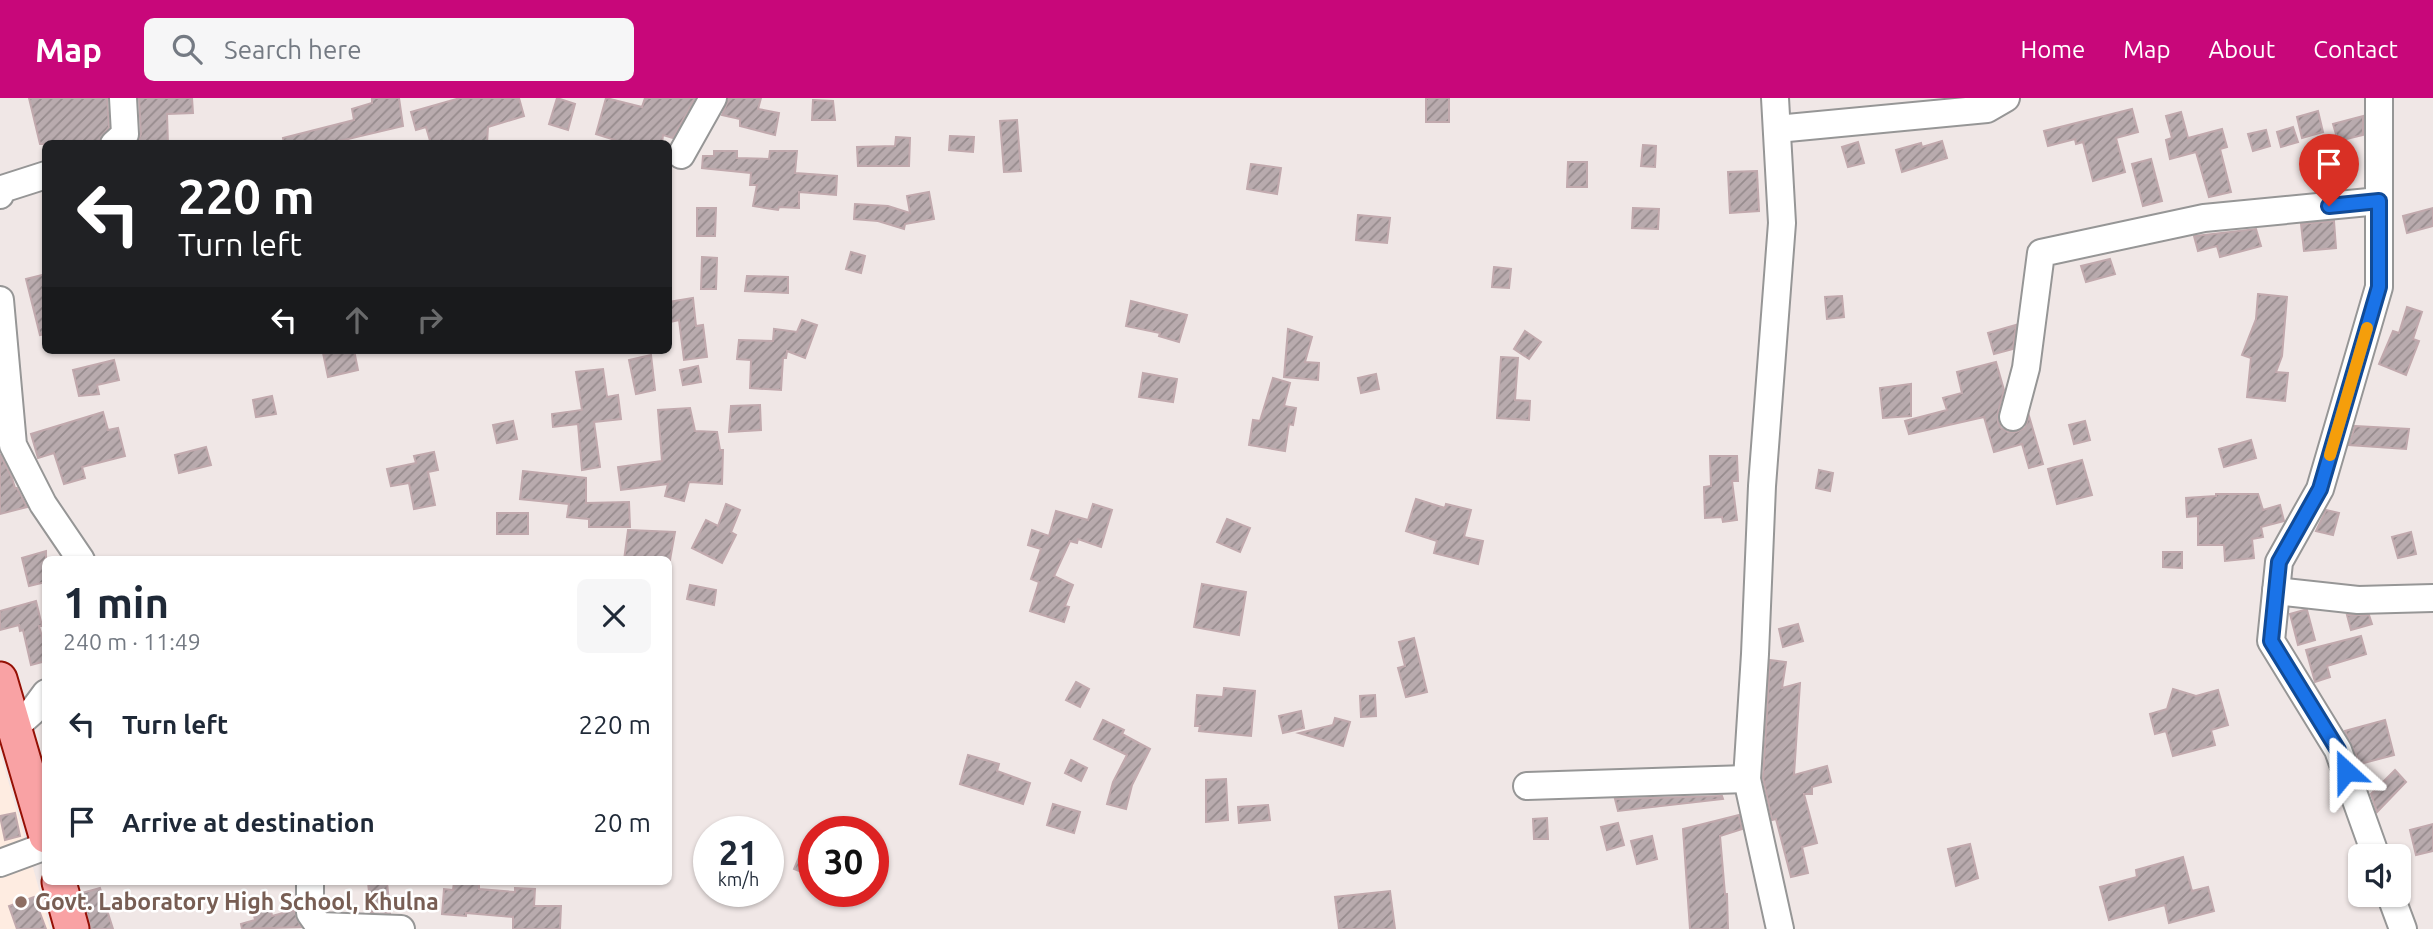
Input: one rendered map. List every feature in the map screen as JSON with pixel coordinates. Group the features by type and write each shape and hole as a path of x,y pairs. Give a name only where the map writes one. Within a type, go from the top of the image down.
{"main road":[{"path":"0,680 41,804"},
{"path":"60,885 72,929"}],"street":[{"path":"118,140 125,134 123,98"},
{"path":"681,155 713,98"},
{"path":"1775,98 1782,223 1762,486 1747,779 1780,929"},
{"path":"1777,130 1987,109 2006,98"},
{"path":"2372,844 2338,750 2271,641 2279,562 2320,489 2379,287 2379,98"},
{"path":"0,195 2,189 42,177"},
{"path":"2013,417 2026,368 2041,253 2204,218 2379,201"},
{"path":"0,300 13,445 43,504 78,556"},
{"path":"2276,591 2358,600 2433,598"},
{"path":"14,728 42,698"},
{"path":"1527,786 1747,779"},
{"path":"0,863 42,847"},
{"path":"310,885 310,913 319,926 401,929"},
{"path":"2395,907 2403,929"}],"shaded area":[{"path":"0,752 32,864 50,929 0,929"}],"building":[{"path":"29,98 107,98 109,127 100,140 42,140 40,144"},
{"path":"139,98 192,98 193,113 167,114 168,140 139,140 141,134"},
{"path":"372,98 399,98 403,126 344,140 283,140 354,120 352,109 372,103"},
{"path":"460,98 519,98 524,116 488,127 487,140 430,140 426,127 416,130 411,112"},
{"path":"557,98 575,104 568,130 549,124"},
{"path":"606,98 642,107 645,98 695,98 673,138 663,135 662,140 615,140 596,134"},
{"path":"729,98 761,98 758,109 779,113 775,135 740,126 740,119 722,115"},
{"path":"1426,98 1449,98 1449,122 1426,122"},
{"path":"813,100 833,101 835,120 812,120"},
{"path":"2132,109 2138,132 2116,138 2125,172 2093,181 2083,142 2076,144 2075,139 2048,146 2044,131"},
{"path":"2318,111 2323,132 2302,138 2297,117"},
{"path":"2181,112 2188,138 2222,129 2227,147 2220,149 2231,192 2209,197 2196,152 2170,159 2166,140 2172,138 2166,116"},
{"path":"2363,116 2363,135 2338,141 2333,124"},
{"path":"1017,120 1021,171 1004,172 1000,121"},
{"path":"2293,127 2298,142 2281,147 2277,132"},
{"path":"2266,130 2270,146 2253,151 2248,134"},
{"path":"950,136 974,137 973,152 949,150"},
{"path":"896,137 910,138 909,166 858,166 857,147 895,146"},
{"path":"1942,141 1947,158 1902,172 1896,150"},
{"path":"1858,142 1864,163 1848,167 1842,147"},
{"path":"1643,145 1656,146 1655,167 1641,166"},
{"path":"714,151 737,151 737,158 769,159 770,151 797,151 795,173 837,176 836,195 799,192 799,208 779,207 778,210 753,206 757,185 750,185 751,173 702,168 703,156 714,156"},
{"path":"2151,159 2162,201 2143,206 2132,164"},
{"path":"1568,162 1587,162 1587,187 1567,187"},
{"path":"1251,164 1281,168 1277,194 1247,189"},
{"path":"1757,171 1759,211 1730,213 1728,172"},
{"path":"929,192 934,219 905,224 904,229 878,221 854,219 855,204 888,206 910,213 907,196"},
{"path":"697,208 716,208 715,236 697,236"},
{"path":"1633,208 1659,209 1658,229 1632,228"},
{"path":"2433,208 2433,226 2407,233 2403,216"},
{"path":"1358,215 1390,218 1387,243 1356,240"},
{"path":"2334,221 2336,248 2304,251 2301,224"},
{"path":"2256,229 2261,246 2220,257 2217,246 2198,251 2194,236"},
{"path":"851,252 865,256 861,273 846,269"},
{"path":"702,257 717,258 716,289 701,289"},
{"path":"2110,259 2115,274 2086,282 2081,266"},
{"path":"1494,267 1511,269 1509,288 1492,287"},
{"path":"42,275 42,335 40,335 26,279"},
{"path":"747,276 788,277 788,293 745,291"},
{"path":"2258,294 2287,297 2282,356 2276,372 2288,373 2285,401 2247,397 2251,358 2242,355 2256,319"},
{"path":"1842,296 1844,317 1827,319 1825,297"},
{"path":"693,298 696,326 703,325 707,357 684,360 679,320 672,322 672,301"},
{"path":"1131,301 1187,315 1179,342 1159,336 1160,333 1126,326"},
{"path":"2407,307 2422,312 2413,339 2419,341 2406,375 2379,364 2393,331 2399,333"},
{"path":"802,320 817,325 805,358 787,351 786,358 783,358 781,390 750,388 751,360 737,359 739,340 773,341 774,329 797,332"},
{"path":"2016,325 2013,349 1994,354 1988,333"},
{"path":"1288,329 1312,337 1305,362 1319,363 1318,380 1284,377"},
{"path":"1525,331 1541,342 1529,359 1514,349"},
{"path":"323,354 355,354 358,370 328,377"},
{"path":"651,355 655,390 636,394 629,360"},
{"path":"1501,357 1518,358 1515,400 1530,401 1529,420 1497,418"},
{"path":"114,360 119,380 97,385 99,394 79,396 73,370"},
{"path":"1996,362 2004,390 1998,422 2001,428 2008,432 2016,432 2025,428 2029,416 2043,464 2029,468 2022,444 1994,452 1984,417 1909,434 1905,421 1947,410 1943,398 1962,393 1957,372"},
{"path":"698,366 701,382 683,385 680,370"},
{"path":"603,369 607,397 618,395 621,419 594,422 600,467 582,470 578,424 553,427 552,414 582,410 576,372"},
{"path":"1143,373 1177,379 1173,402 1139,397"},
{"path":"1376,374 1379,389 1361,393 1358,378"},
{"path":"1273,378 1290,383 1284,406 1296,408 1293,425 1289,424 1285,451 1249,445 1253,420 1260,421"},
{"path":"1911,384 1911,416 1883,418 1880,388"},
{"path":"272,396 276,414 256,417 253,400"},
{"path":"760,405 761,430 729,432 731,406"},
{"path":"690,408 695,431 717,432 720,450 723,450 722,484 689,482 684,501 665,496 668,484 621,490 618,467 662,461 658,410"},
{"path":"103,412 108,430 118,428 125,456 82,467 85,478 64,484 54,453 38,458 31,434"},
{"path":"513,421 517,439 497,443 493,425"},
{"path":"2085,421 2090,440 2074,444 2069,425"},
{"path":"2355,426 2409,429 2406,449 2349,445"},
{"path":"2251,440 2256,458 2224,467 2219,449"},
{"path":"206,447 211,465 179,473 175,455"},
{"path":"434,452 438,470 428,472 435,505 414,509 409,483 391,486 387,469 416,463 414,456"},
{"path":"0,454 27,507 0,514"},
{"path":"1710,456 1737,456 1738,481 1732,481 1737,520 1723,522 1722,517 1705,518 1704,487 1711,486"},
{"path":"2082,460 2092,495 2057,504 2048,469"},
{"path":"1819,470 1833,473 1830,491 1816,488"},
{"path":"523,471 586,478 586,503 629,502 630,527 589,527 589,519 567,517 569,504 520,499"},
{"path":"2216,494 2258,494 2263,510 2280,505 2284,521 2261,527 2263,537 2252,539 2254,558 2225,561 2224,545 2198,545 2198,516 2187,517 2186,498"},
{"path":"1416,499 1445,508 1446,504 1471,510 1464,537 1483,541 1478,564 1434,553 1437,541 1406,531"},
{"path":"726,504 740,510 731,532 736,535 722,563 692,548 706,520 718,526"},
{"path":"1093,504 1112,510 1101,547 1078,539 1077,543 1070,541 1054,576 1073,585 1065,606 1069,607 1064,622 1030,611 1039,582 1031,579 1041,549 1028,545 1032,530 1049,536 1056,511 1088,520"},
{"path":"2326,510 2339,513 2333,535 2316,531"},
{"path":"497,513 528,513 528,534 497,534"},
{"path":"1227,519 1250,528 1240,552 1217,542"},
{"path":"628,530 675,532 671,556 625,556"},
{"path":"2411,532 2416,554 2398,558 2392,537"},
{"path":"46,551 46,556 42,556 42,583 29,586 22,558"},
{"path":"2163,552 2182,552 2182,568 2163,567"},
{"path":"1202,584 1246,592 1239,635 1194,627"},
{"path":"690,585 716,590 714,605 687,599"},
{"path":"36,601 42,626 39,626 42,637 42,662 31,665 23,630 20,631 19,625 0,630 0,611"},
{"path":"2307,610 2315,640 2298,645 2290,614"},
{"path":"2347,615 2369,615 2372,624 2351,630"},
{"path":"1798,624 1803,641 1783,647 1779,629"},
{"path":"2361,636 2366,654 2327,666 2330,677 2315,682 2306,650"},
{"path":"1414,638 1427,692 1406,697 1398,668 1405,666 1399,642"},
{"path":"1770,660 1786,662 1782,688 1800,683 1794,775 1827,766 1831,782 1812,787 1812,794 1804,794 1817,843 1802,847 1808,873 1791,877 1776,819 1772,820 1763,778"},
{"path":"1076,682 1089,689 1080,707 1066,700"},
{"path":"1224,688 1255,691 1251,736 1199,731 1200,726 1195,726 1197,695 1223,697"},
{"path":"2173,689 2196,696 2218,690 2228,725 2211,730 2215,745 2173,756 2166,731 2155,734 2150,714 2167,709"},
{"path":"1375,695 1376,716 1361,717 1360,696"},
{"path":"1301,711 1304,728 1283,733 1279,716"},
{"path":"1335,718 1350,722 1343,746 1299,733 1333,725"},
{"path":"1103,720 1124,730 1122,734 1150,749 1132,785 1126,809 1107,804 1113,782 1127,755 1094,739"},
{"path":"2385,720 2394,755 2360,764 2345,731"},
{"path":"968,755 999,764 997,771 1030,783 1023,804 960,784"},
{"path":"1071,760 1087,768 1081,781 1065,773"},
{"path":"2395,770 2406,782 2377,812 2371,794"},
{"path":"1226,779 1228,820 1206,822 1206,780"},
{"path":"1722,796 1723,799 1618,811 1615,799"},
{"path":"1053,804 1080,812 1074,833 1047,825"},
{"path":"1268,805 1270,820 1239,823 1238,807"},
{"path":"15,813 20,836 5,840 0,816"},
{"path":"1739,815 1742,829 1720,836 1728,929 1690,929 1683,829"},
{"path":"1547,818 1548,839 1534,839 1533,819"},
{"path":"1618,823 1624,845 1607,850 1601,827"},
{"path":"2433,824 2433,851 2416,855 2410,830"},
{"path":"1652,836 1657,859 1637,864 1631,841"},
{"path":"1970,844 1978,878 1956,886 1948,849"},
{"path":"2183,857 2192,891 2208,887 2214,911 2169,923 2165,905 2109,920 2100,887 2137,877 2136,870"},
{"path":"368,885 387,885 390,913 371,912"},
{"path":"454,885 479,885 479,889 515,892 515,888 535,889 534,906 561,906 560,929 513,929 513,917 442,914 444,889 453,890"},
{"path":"100,888 113,929 91,929 82,893"},
{"path":"1390,891 1395,929 1339,929 1335,897"},
{"path":"34,897 46,929 17,929 9,906"},
{"path":"269,898 272,916 294,910 301,927 242,929 241,924 255,920 251,901"}],"slow traffic":[{"path":"2330,455 2367,328"}],"place":[{"name":"Govt. Laboratory High School, Khulna","path":"21,902"}],"route":[{"path":"2329,206 2379,201 2379,287 2320,489 2279,562 2271,641 2338,750 2346,771"}]}
